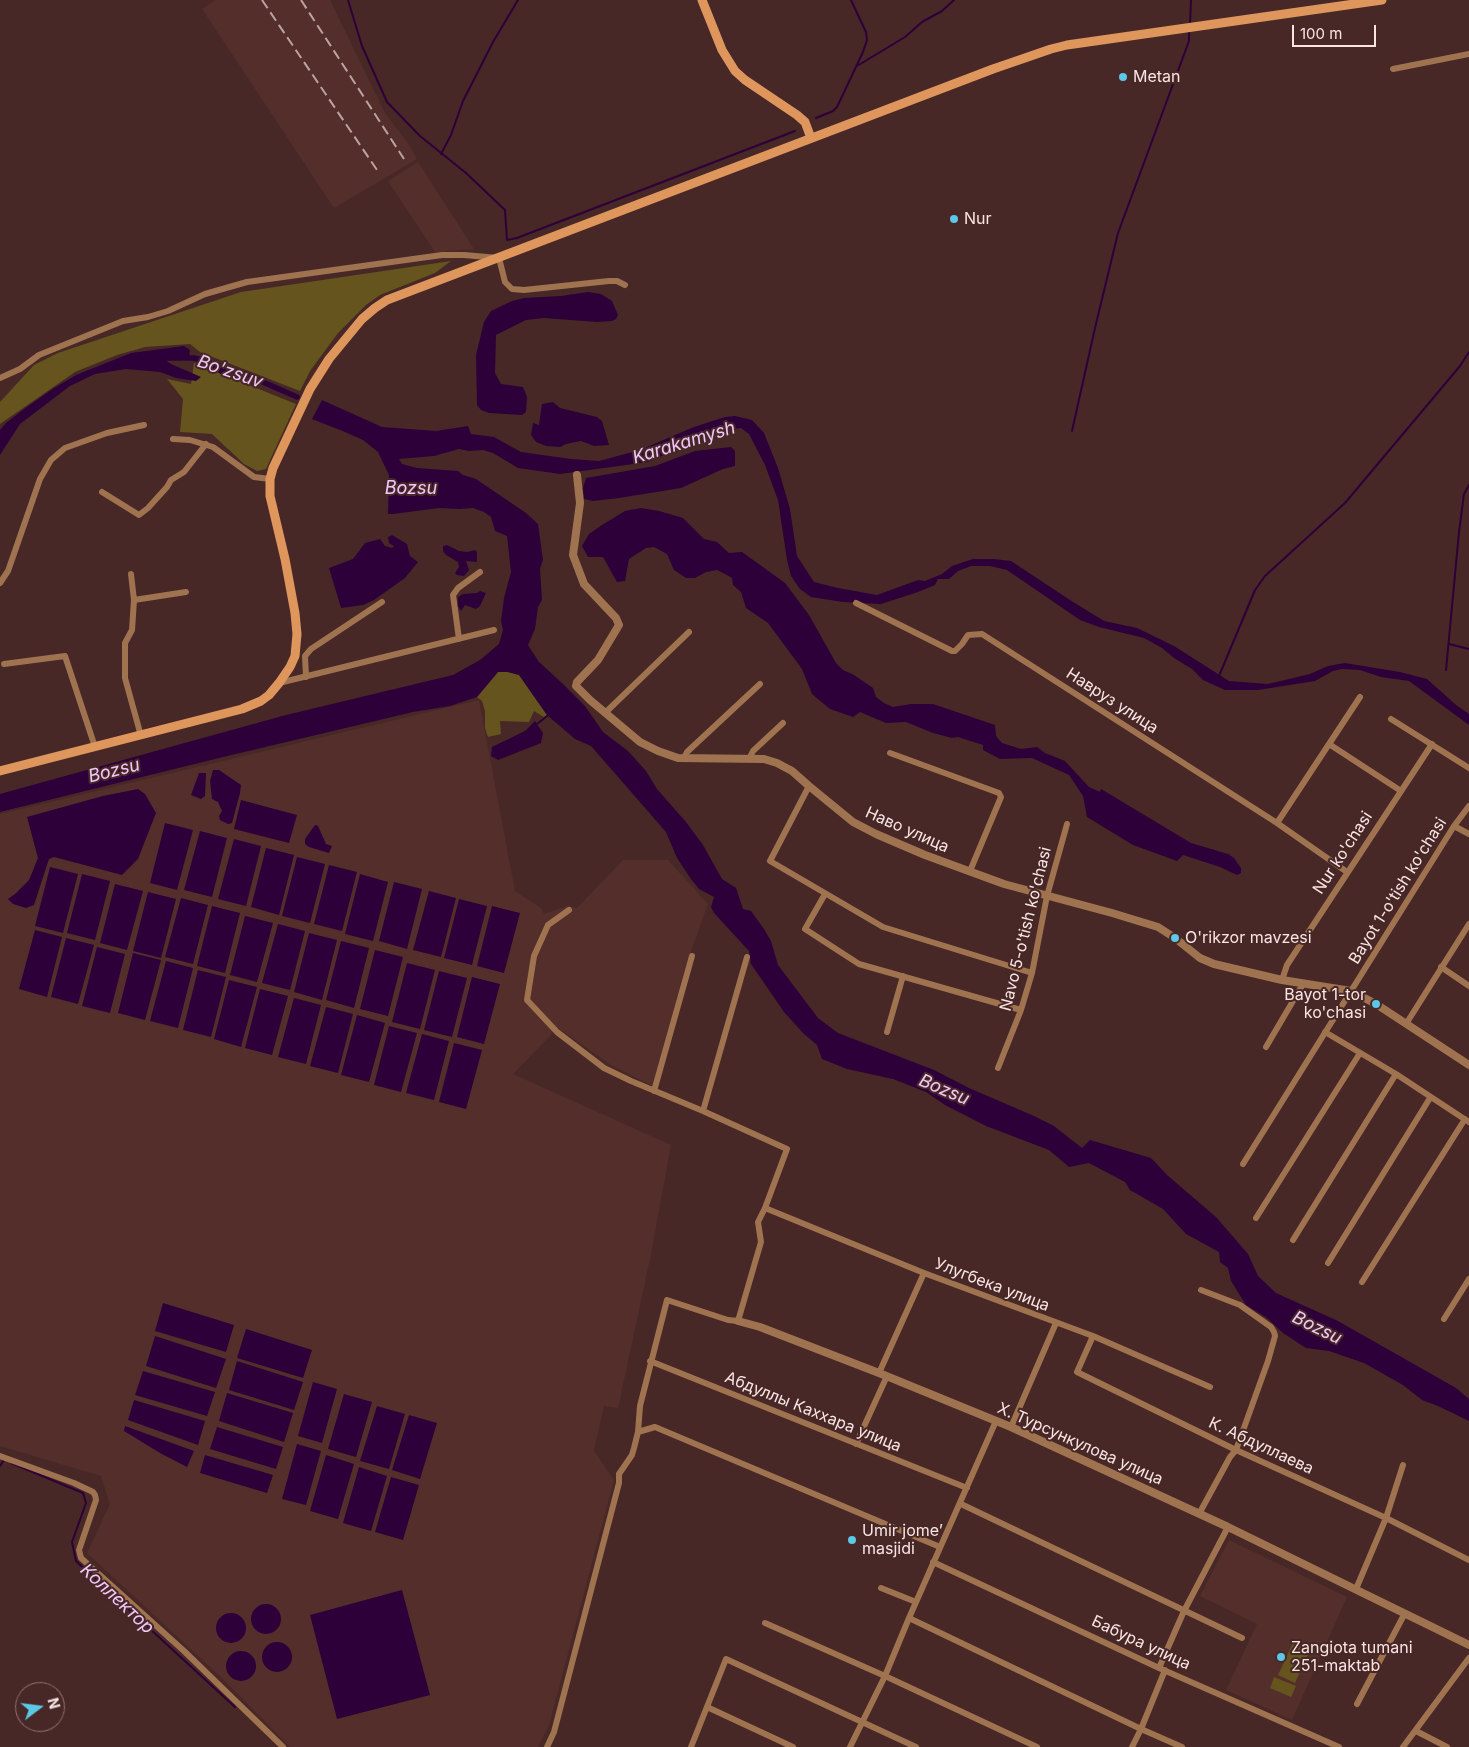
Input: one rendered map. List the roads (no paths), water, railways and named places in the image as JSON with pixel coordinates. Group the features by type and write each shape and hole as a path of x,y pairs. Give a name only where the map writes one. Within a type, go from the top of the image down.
{"main road":[{"path":"702,0 722,50 735,71 744,80 818,132 825,133"},
{"path":"0,771 242,709 261,701 279,683 295,656 297,634 285,559 270,496 270,479 279,452 310,389 340,344 362,319 375,308 394,297 993,69 1067,45 1382,0"},
{"path":"806,122 811,138"}],"street":[{"path":"1393,69 1469,54"},
{"path":"0,378 20,369 39,354 123,321 168,311 204,294 247,282 442,256 464,255 499,258 505,282 512,289 524,290 609,280 625,286"},
{"path":"0,583 8,571 40,479 51,460 65,448 106,434 144,425"},
{"path":"173,439 206,444 254,477 270,479"},
{"path":"102,492 139,515 167,488 171,480 184,472 206,444"},
{"name":"Наво улица","path":"577,476 580,503 573,555 584,584 616,618 620,625 598,660 576,684 590,700 640,742 678,758 764,759 777,762 792,771 853,822 925,855 1047,896 1158,927 1200,958 1214,964 1282,980 1351,991 1376,1004 1469,1065"},
{"path":"459,639 453,595 458,588 480,572"},
{"path":"130,574 134,600 132,630 125,643 125,678 141,736"},
{"path":"134,600 186,592"},
{"path":"306,677 305,656 310,649 382,602"},
{"name":"Навруз улица","path":"856,603 952,651 955,651 968,635 982,634 1277,822 1347,872"},
{"path":"279,683 494,630"},
{"path":"606,712 689,632"},
{"path":"4,664 65,656 95,747"},
{"path":"684,758 686,752 760,684"},
{"path":"1277,822 1360,697"},
{"path":"1391,719 1469,768"},
{"path":"749,759 753,751 783,723"},
{"path":"1329,744 1400,792"},
{"name":"Nur ko'chasi","path":"1282,980 1287,964 1432,744"},
{"path":"890,753 1000,793 1001,797 970,871"},
{"path":"809,786 770,861 882,927 1032,973"},
{"name":"Bayot 1-o'tish ko'chasi","path":"1243,1164 1454,826 1469,806"},
{"name":"Navo 5-o'tish ko'chasi","path":"998,1068 1021,1010 1032,973 1047,896 1067,824"},
{"path":"1454,826 1469,834"},
{"path":"825,894 805,929 859,964 1021,1010"},
{"path":"569,910 548,925 534,956 527,1000 556,1032 604,1068 654,1091 703,1110 787,1149 758,1222 762,1242 738,1322"},
{"path":"1406,1024 1469,924"},
{"path":"654,1091 692,956"},
{"path":"703,1110 746,957"},
{"path":"1442,967 1469,986"},
{"path":"887,1032 903,976"},
{"path":"1266,1047 1303,984"},
{"path":"1325,1032 1396,1074 1430,1098 1467,1120 1362,1282"},
{"path":"1256,1218 1360,1053"},
{"path":"1292,1240 1396,1074"},
{"path":"1328,1263 1430,1098"},
{"name":"Улугбека улица","path":"765,1208 924,1273 1056,1324 1093,1336 1210,1387"},
{"path":"856,1444 924,1273"},
{"path":"1444,1319 1469,1279"},
{"path":"1199,1514 1230,1457 1236,1450 1275,1336 1271,1327 1240,1304 1202,1290"},
{"name":"Х. Турсункулова улица","path":"650,1361 667,1300 728,1320 760,1327 883,1374 1011,1427 1228,1527 1469,1645"},
{"path":"1011,1427 1056,1324"},
{"name":"К. Абдуллаева","path":"1093,1336 1077,1372 1236,1450 1386,1518 1469,1560"},
{"path":"547,1747 554,1732 619,1483 619,1474 632,1455 638,1432 640,1406 650,1361"},
{"name":"Абдуллы Каххара улица","path":"650,1361 967,1488"},
{"path":"850,1747 885,1676 996,1421"},
{"path":"638,1432 654,1427 940,1547"},
{"path":"0,1456 74,1483 95,1495 96,1500 79,1550 81,1558 184,1651 283,1747"},
{"path":"1356,1589 1386,1518 1403,1465"},
{"path":"961,1504 1242,1638"},
{"path":"1132,1747 1141,1729 1184,1611 1228,1527"},
{"name":"Бабура улица","path":"933,1562 1162,1669 1339,1747"},
{"path":"880,1588 916,1602"},
{"path":"1357,1704 1405,1613"},
{"path":"909,1618 1182,1747"},
{"path":"765,1622 1036,1747"},
{"path":"1404,1747 1469,1658"},
{"path":"691,1747 726,1660 916,1747"},
{"path":"707,1707 793,1747"},
{"path":"1416,1731 1447,1747"}],"water":[{"path":"588,292 601,294 612,301 618,315 616,319 597,322 544,318 526,320 496,335 495,373 501,384 523,387 527,397 526,412 522,415 489,413 481,410 477,405 476,355 484,322 491,311 512,301 524,298"},
{"path":"184,346 190,350 189,358 169,356 167,361 201,377 196,381 176,378 160,372 126,369 95,374 70,386 20,424 0,455 0,430 24,409 54,388 76,375 131,353"},
{"path":"199,356 228,367 223,375 199,362"},
{"name":"Bozsu","path":"322,400 382,427 436,431 468,426 471,434 494,437 521,452 599,461 640,450 694,427 725,417 735,416 752,420 764,433 778,468 790,509 797,556 814,582 877,595 918,580 925,581 942,574 952,566 973,559 1011,561 1104,621 1137,628 1174,646 1229,681 1268,684 1310,674 1328,666 1345,663 1400,672 1427,679 1469,714 1469,725 1409,681 1381,677 1360,670 1342,669 1333,671 1315,681 1258,690 1225,690 1203,680 1192,669 1144,638 1099,627 1080,620 1007,570 990,566 971,566 958,571 949,579 938,579 935,585 881,604 843,602 811,597 800,589 791,576 778,500 765,465 749,434 741,428 723,430 648,462 560,474 518,468 493,453 483,450 469,451 459,449 434,456 399,459 402,464 417,468 458,471 463,475 476,479 526,513 538,524 543,560 540,569 542,600 538,607 535,629 528,645 539,662 585,706 603,732 628,751 646,771 657,789 686,822 703,845 722,879 736,888 743,909 751,911 764,929 771,941 778,965 818,1018 838,1033 934,1070 969,1088 1034,1116 1054,1126 1082,1148 1090,1140 1151,1158 1167,1175 1216,1217 1248,1254 1258,1276 1276,1293 1338,1321 1456,1388 1469,1399 1469,1421 1422,1400 1403,1385 1364,1363 1329,1351 1306,1348 1283,1333 1267,1318 1246,1305 1231,1281 1228,1268 1220,1262 1219,1252 1186,1234 1163,1209 1130,1190 1125,1182 1089,1163 1069,1167 1049,1150 986,1126 945,1105 926,1092 893,1079 847,1069 822,1059 817,1045 784,1012 751,964 749,951 714,913 711,907 714,897 699,889 691,879 677,858 666,832 591,746 575,739 547,715 519,675 498,672 477,697 450,706 413,712 0,812 0,794 286,715 453,675 480,660 499,644 503,630 501,621 504,598 511,572 507,536 495,531 491,517 473,508 439,508 388,514 389,475 378,452 363,440 312,419"},
{"path":"553,402 560,408 597,417 602,421 609,445 594,446 581,441 560,447 546,446 536,442 531,435 533,423 539,425 542,404"},
{"path":"731,447 735,451 735,466 723,469 681,488 593,501 584,499 583,488 586,478 655,466 695,451"},
{"path":"641,508 683,518 704,539 717,542 729,553 742,552 785,583 809,615 836,663 843,670 873,688 876,697 884,703 893,707 911,704 933,704 995,725 996,736 1002,743 1021,749 1037,747 1045,753 1065,761 1089,787 1100,792 1101,789 1191,843 1228,854 1234,858 1241,868 1241,873 1237,875 1220,867 1183,855 1177,861 1133,845 1087,817 1083,796 1069,775 1032,758 1000,759 983,750 983,745 958,737 952,738 933,733 906,722 886,723 860,712 853,717 830,709 812,694 802,669 768,623 746,608 741,592 733,585 732,578 717,570 706,572 695,578 686,578 674,570 667,554 654,547 646,548 629,559 625,581 617,582 603,557 588,557 582,546 589,534 602,525 625,511"},
{"path":"392,535 407,544 410,556 418,562 405,578 374,600 363,605 341,608 329,568 353,559 365,543 380,539 385,546 392,548 394,546 389,543 388,537"},
{"path":"447,545 459,551 475,550 477,552 477,562 466,561 469,570 464,576 455,573 459,567 458,562 443,551 443,546"},
{"path":"480,591 486,593 480,606 476,609 465,605 461,611 458,606 458,597 463,594"},
{"path":"535,721 543,733 541,743 498,760 491,756 492,747 525,731"},
{"path":"213,770 219,770 241,785 232,823 228,824 220,820 219,816 222,811 218,802 212,799 210,781"},
{"path":"199,773 206,773 205,796 201,799 191,795"},
{"path":"138,789 145,794 156,813 138,859 122,875 54,857 49,859 34,905 26,908 13,904 8,899 29,880 38,858 27,817 103,796"},
{"path":"241,800 297,815 289,843 234,829"},
{"path":"165,823 193,830 177,890 150,883"},
{"path":"315,825 318,826 326,844 332,846 329,853 305,844 305,839"},
{"path":"200,831 227,838 212,897 184,890"},
{"path":"234,839 261,846 246,906 218,899"},
{"path":"266,848 294,855 279,915 251,907"},
{"path":"297,857 325,864 310,923 282,916"},
{"path":"329,865 357,872 342,931 314,924"},
{"path":"50,867 78,874 63,933 35,926"},
{"path":"82,874 110,881 95,940 67,933"},
{"path":"360,874 388,882 373,941 345,934"},
{"path":"394,882 422,889 407,949 379,941"},
{"path":"115,884 143,891 127,950 100,943"},
{"path":"429,891 456,898 441,957 413,950"},
{"path":"148,892 176,899 161,958 133,951"},
{"path":"181,898 208,905 193,964 165,957"},
{"path":"459,899 487,906 472,965 444,958"},
{"path":"212,906 240,913 225,973 197,966"},
{"path":"492,906 520,913 504,973 477,966"},
{"path":"245,916 273,923 257,982 230,975"},
{"path":"278,924 305,931 290,990 262,983"},
{"path":"35,930 62,937 47,997 19,989"},
{"path":"309,933 337,940 322,1000 294,992"},
{"path":"66,938 94,945 78,1004 51,997"},
{"path":"341,941 369,948 354,1008 326,1000"},
{"path":"97,947 125,954 110,1013 82,1006"},
{"path":"375,950 403,957 388,1016 360,1009"},
{"path":"133,953 161,960 145,1020 118,1013"},
{"path":"166,961 193,968 178,1028 150,1021"},
{"path":"407,963 435,970 420,1029 392,1022"},
{"path":"198,970 226,977 211,1037 183,1030"},
{"path":"439,971 467,978 452,1037 424,1030"},
{"path":"472,977 500,984 484,1044 457,1037"},
{"path":"229,980 257,987 241,1047 214,1039"},
{"path":"260,989 288,996 272,1055 245,1048"},
{"path":"294,998 321,1005 306,1064 278,1057"},
{"path":"326,1007 353,1014 338,1073 310,1066"},
{"path":"357,1015 385,1023 369,1082 341,1075"},
{"path":"389,1026 417,1033 401,1092 374,1085"},
{"path":"422,1034 449,1041 434,1100 406,1093"},
{"path":"454,1043 482,1050 466,1109 439,1102"},
{"path":"163,1303 234,1325 226,1352 155,1331"},
{"path":"246,1329 312,1350 303,1378 237,1358"},
{"path":"155,1336 226,1359 216,1388 146,1366"},
{"path":"237,1361 303,1382 294,1410 229,1390"},
{"path":"143,1371 215,1392 207,1416 135,1395"},
{"path":"313,1382 337,1389 322,1443 298,1436"},
{"path":"227,1393 293,1413 284,1442 219,1421"},
{"path":"344,1394 372,1402 356,1457 328,1449"},
{"path":"134,1400 205,1421 198,1445 128,1420"},
{"path":"377,1406 405,1414 389,1469 360,1461"},
{"path":"409,1415 437,1423 420,1479 392,1470"},
{"path":"125,1426 194,1451 187,1467 124,1431"},
{"path":"217,1427 283,1447 276,1469 210,1449"},
{"path":"297,1444 321,1451 306,1505 282,1499"},
{"path":"205,1455 273,1475 267,1493 200,1473"},
{"path":"326,1455 354,1464 338,1519 310,1511"},
{"path":"359,1467 387,1476 371,1531 343,1523"},
{"path":"391,1477 419,1485 403,1540 375,1532"},
{"path":"402,1590 430,1695 337,1719 310,1615"},
{"path":"266,1604 272,1605 280,1613 280,1625 272,1633 266,1634 260,1633 252,1625 251,1619 252,1613 260,1605"},
{"path":"231,1613 237,1614 245,1622 245,1634 237,1642 231,1643 225,1642 217,1634 216,1628 217,1622 225,1614"},
{"path":"277,1642 283,1643 291,1651 291,1663 283,1671 277,1672 271,1671 263,1663 262,1657 263,1651 271,1643"},
{"path":"241,1651 247,1652 255,1660 255,1672 247,1680 241,1681 235,1680 227,1672 226,1666 227,1660 235,1652"}],"waterway":[{"path":"348,0 362,46 387,102 420,136 466,173 505,210 507,240 517,238 795,131"},
{"path":"441,154 451,135 463,101 493,42 518,0"},
{"path":"816,118 833,111 837,107 867,40 866,32 851,0"},
{"path":"857,66 905,37 922,22 942,11 954,0"},
{"path":"1190,24 1191,0"},
{"path":"1072,431 1118,233 1189,41 1189,31"},
{"path":"1219,676 1255,590 1265,576 1345,503 1460,366 1469,352"},
{"name":"Bo'zsuv","path":"162,358 194,358 205,361"},
{"name":"Bo'zsuv","path":"220,366 247,375 297,397"},
{"path":"1446,670 1459,532 1464,494 1469,485"},
{"path":"1449,644 1469,649"},
{"path":"537,724 551,713"},
{"name":"Коллектор","path":"0,1466 4,1460"},
{"name":"Коллектор","path":"11,1463 83,1493 86,1503 72,1542 76,1561 235,1707"}],"railway":[{"path":"262,0 377,170"},
{"path":"301,0 404,159"}],"place":[{"name":"Metan","path":"1123,77"},
{"name":"Nur","path":"954,219"},
{"name":"O'rikzor mavzesi","path":"1175,938"},
{"name":"Bayot 1-tor ko'chasi","path":"1376,1004"},
{"name":"Umir jome’ masjidi","path":"852,1540"},
{"name":"Zangiota tumani 251-maktab","path":"1281,1657"}],"water label":[{"name":"Karakamysh","path":"684,443"}]}
